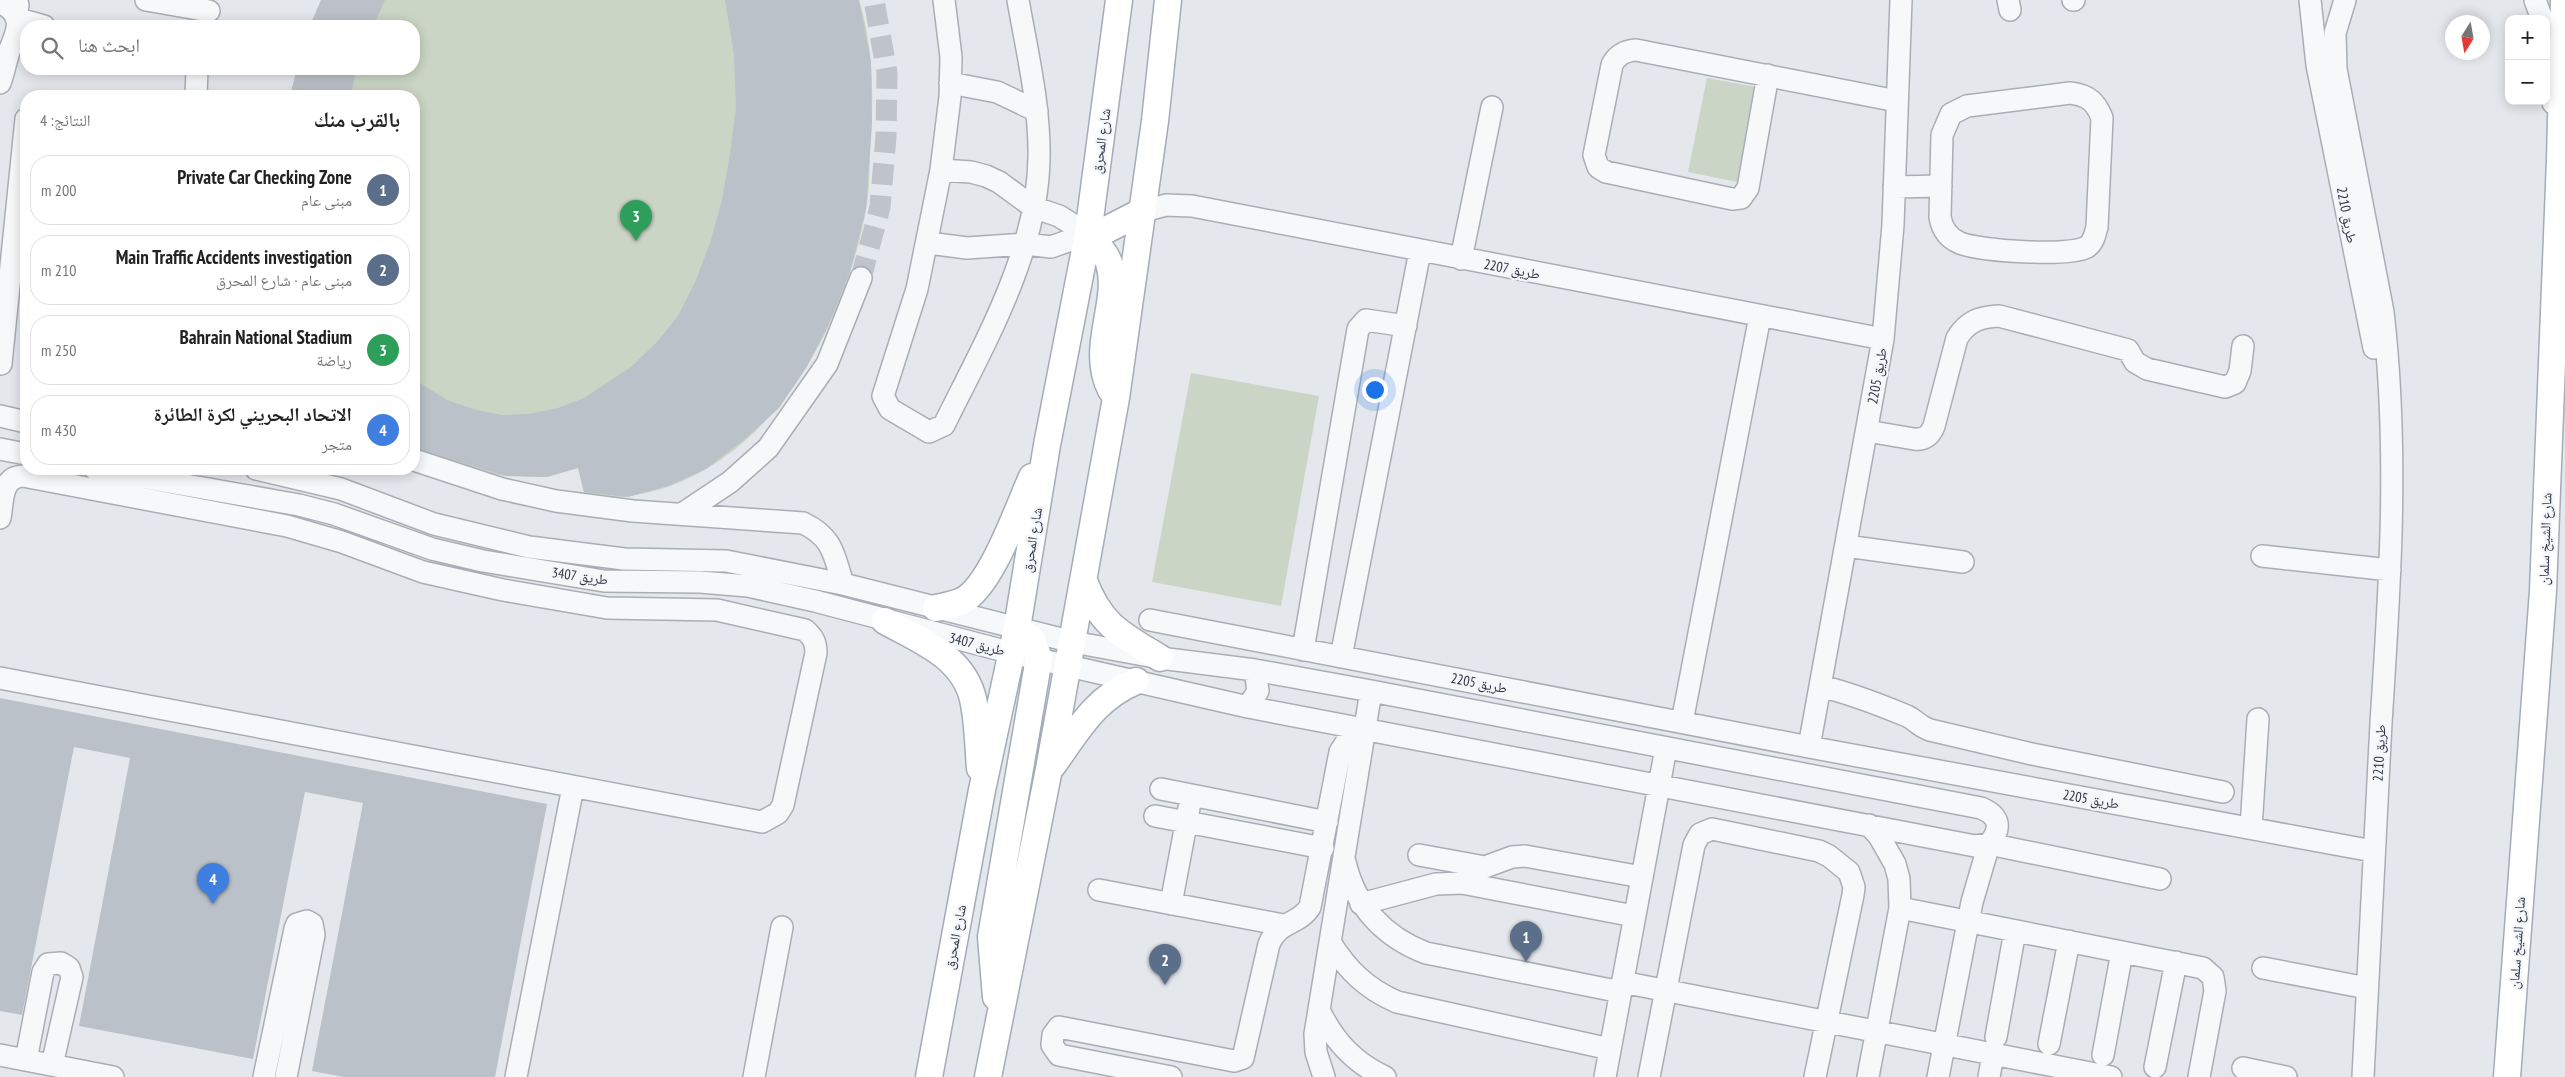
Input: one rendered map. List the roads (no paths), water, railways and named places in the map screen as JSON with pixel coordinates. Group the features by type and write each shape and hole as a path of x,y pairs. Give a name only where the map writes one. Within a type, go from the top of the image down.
{"main road":[{"name":"شارع المحرق","path":"929,1077 982,790 1015,640 1047,445 1088,234 1120,0"},
{"path":"988,1077 1049,769 1116,398 1155,121 1168,0"},
{"name":"شارع الشيخ سلمان","path":"2508,1074 2543,591 2560,160 2564,0"},
{"path":"1116,398 1103,368 1111,282 1109,262 1088,234 1106,230 1141,212"},
{"path":"936,608 964,600 979,587 990,571 1047,445"},
{"path":"1084,581 1095,608 1107,624 1160,658"},
{"path":"884,621 948,657 959,669 968,684 973,699 982,790"},
{"path":"999,1026 991,936 1039,658 1032,640 1015,640"},
{"path":"1049,769 1085,720 1106,696 1136,681"}],"street":[{"path":"146,0 209,12"},
{"path":"944,0 951,57 942,170 928,243 908,320 883,396 890,409 929,432 944,425 986,339 1026,244 1039,161 1037,111 1018,0"},
{"name":"طريق 2205","path":"1809,747 1883,339 1891,261 1901,0"},
{"name":"طريق 2210","path":"2310,0 2317,65 2391,429"},
{"name":"طريق 2210","path":"2345,0 2335,33 2336,69 2383,312 2393,462 2390,570 2373,851 2363,1077"},
{"path":"2536,0 2541,15"},
{"path":"0,2 17,9 34,20"},
{"path":"0,83 16,38 17,9"},
{"path":"1768,75 1748,188 1741,198 1732,199 1606,172 1596,163 1594,154 1612,65 1621,54 1636,50 1768,75 1897,101"},
{"path":"2547,60 2560,160"},
{"path":"196,90 197,75"},
{"path":"950,83 997,92 1037,111"},
{"path":"2070,93 2088,97 2097,105 2102,118 2097,227 2094,238 2089,246 2076,252 2061,252 1980,248 1959,243 1947,235 1941,226 1942,186 1942,135 1951,114 1960,109 2070,93"},
{"path":"1461,259 1492,107"},
{"path":"942,170 971,172 986,176 999,182 1033,208 1059,216 1088,234"},
{"path":"1,364 20,174"},
{"path":"1894,187 1942,186"},
{"name":"طريق 2207","path":"1141,212 1166,205 1192,206 1883,339"},
{"path":"928,243 967,248 1026,244 1051,247 1088,234"},
{"path":"1342,657 1420,251"},
{"path":"682,514 730,482 768,448 827,364 861,278"},
{"path":"1682,722 1760,316"},
{"path":"1867,431 1920,440 1930,434 1934,426 1957,338 1964,327 1986,317 1998,316 2128,350 2135,362 2147,369 2225,387 2235,383 2240,371 2243,346"},
{"path":"1303,650 1358,329 1362,322 1370,320 1406,326"},
{"path":"0,416 20,421"},
{"path":"0,449 20,453"},
{"path":"420,462 502,489 556,501 633,512 802,523 817,531 831,545 843,584"},
{"name":"طريق 3407","path":"129,475 299,504 432,549 483,561 604,580 700,582 748,586 815,601 884,621 1015,640 1070,654"},
{"name":"طريق 3407","path":"283,475 341,489 434,524 529,547 607,557 726,561 843,584 936,608 1015,640"},
{"path":"0,518 6,485 16,476 286,526 342,542 423,572 504,590 600,607 633,610 698,608 742,614 805,630 812,636 816,644 816,653 783,805 771,818 753,821 0,678"},
{"path":"1846,546 1963,562"},
{"path":"2262,556 2390,570"},
{"path":"600,607 607,557"},
{"name":"طريق 2205","path":"1150,620 1809,747 2373,851"},
{"path":"1070,654 1136,681 1248,707 1975,846 1989,844 2160,878"},
{"path":"1039,658 1070,654 1160,658 1254,670 1981,808 1992,813 1998,823 1996,835 1989,844 1976,882 1938,1077"},
{"path":"1248,707 1258,691 1254,670"},
{"path":"1820,686 1845,692 1910,717 1919,726 1930,730 2032,754 2223,792"},
{"path":"1324,1077 1316,1052 1315,1034 1371,691"},
{"path":"2252,828 2258,719"},
{"path":"1171,1077 1059,1054 1052,1045 1053,1035 1059,1027 1239,1061 1244,1053 1272,936 1283,925 1301,917 1310,907 1323,848 1340,752 1349,738 1364,730"},
{"path":"1605,1077 1666,748"},
{"path":"516,1077 573,787"},
{"path":"1161,789 1328,822"},
{"path":"1171,904 1192,795"},
{"path":"1225,830 1230,803"},
{"path":"1284,841 1289,814"},
{"path":"1155,816 1323,848"},
{"path":"1868,1077 1900,908 1899,879 1895,864 1880,836 1869,825"},
{"path":"1649,1077 1694,845 1696,839 1706,831 1718,829 1818,851 1837,861 1849,872 1854,887 1853,895 1815,1077"},
{"path":"1419,855 1485,867 1512,857 1525,856 1642,877"},
{"path":"1344,857 1353,889 1361,904 1372,918 1397,939 1426,953 1621,987 1665,991 1944,1045 1994,1045 2045,1062 2103,1071 2122,952"},
{"path":"1361,904 1436,884 1462,883 1634,916"},
{"path":"1099,890 1283,925"},
{"path":"1900,908 2203,968 2213,976 2215,984 2199,1077"},
{"path":"264,1077 295,929 297,924 308,921 312,924 314,935 286,1077"},
{"path":"754,1077 782,927"},
{"path":"1989,1077 2015,931"},
{"path":"2045,1062 2069,941"},
{"path":"1330,942 1348,968 1359,978 1371,988 1398,1002 1610,1049"},
{"path":"2156,1067 2176,962"},
{"path":"2262,968 2367,988"},
{"path":"1319,1010 1336,1040 1348,1053 1361,1064 1385,1077"},
{"path":"0,1055 39,1066 113,1077"},
{"path":"2243,1068 2286,1077"}],"tunnel":[{"path":"861,278 880,207 886,137 887,73 874,0"}],"place":[{"name":"Bahrain National Stadium","path":"636,241"},
{"name":"الاتحاد البحريني لكرة الطائرة","path":"213,904"},
{"name":"Private Car Checking Zone","path":"1526,962"},
{"name":"Main Traffic Accidents investigation","path":"1165,985"}]}
